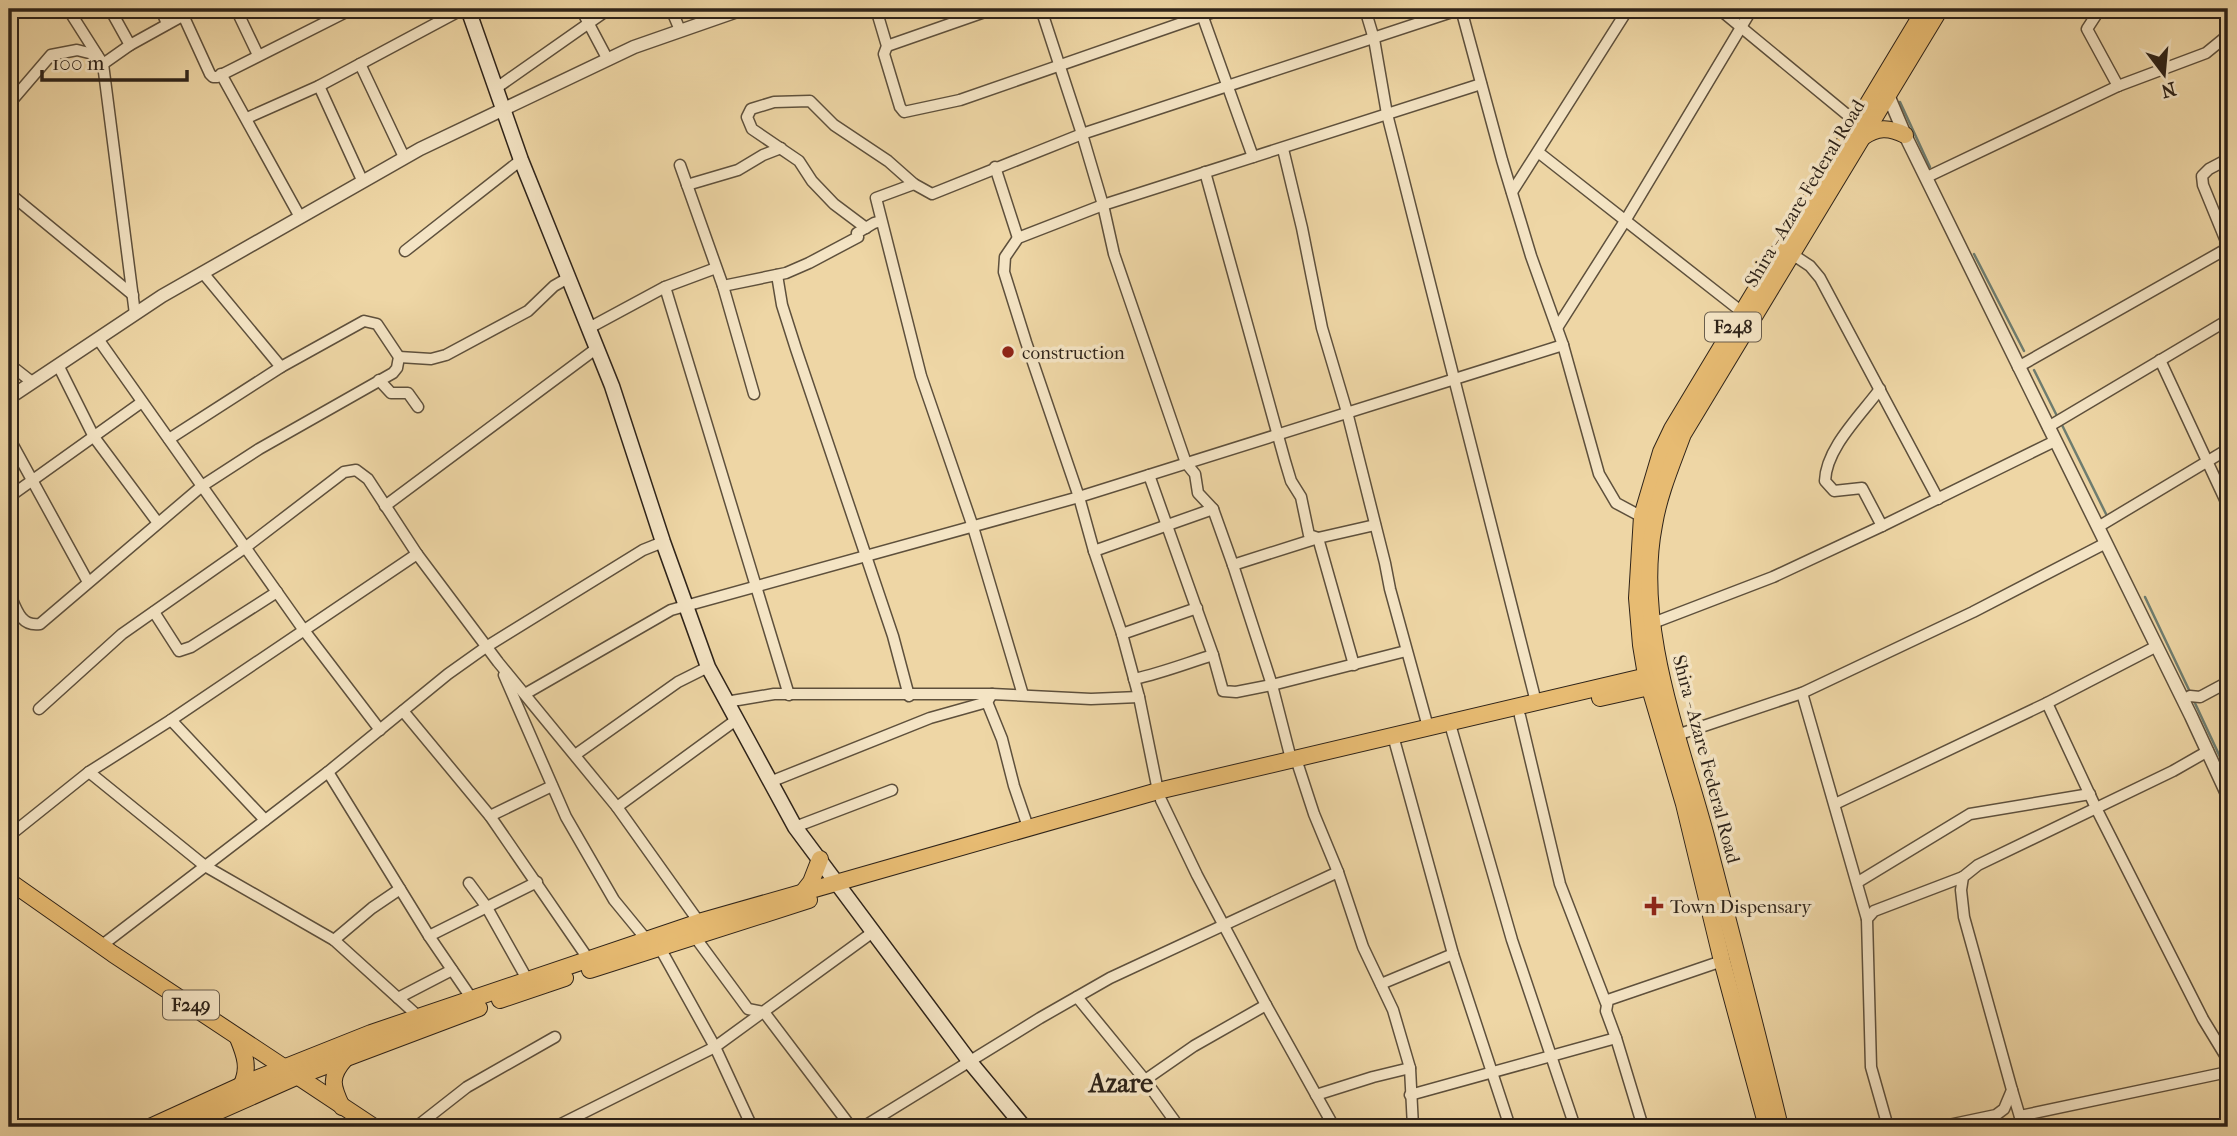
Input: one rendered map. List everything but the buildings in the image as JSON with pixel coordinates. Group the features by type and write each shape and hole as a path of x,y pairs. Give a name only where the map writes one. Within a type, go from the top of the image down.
{"main road":[{"path":"466,9 521,160 612,386 663,542 708,667 795,827 970,1062 1024,1127"},
{"name":"Shira - Azare Federal Road","path":"1780,1127 1749,1028 1722,961 1684,804 1658,715 1648,521 1683,435 1792,254 1924,9"},
{"name":"Shira - Azare Federal Road","path":"1767,1127 1749,1028 1677,735 1641,645 1637,598 1648,521 1661,452 1672,429 1742,312 1860,129 1888,95 1940,9"},
{"path":"1860,129 1895,130 1905,135"},
{"path":"1615,689 1641,645"},
{"path":"1294,762 1520,716 1655,680"},
{"path":"150,1127 241,1086 346,1058 653,943 1028,827 1536,702 1615,689 1644,701 1658,715"},
{"path":"697,929 804,891 839,886 1160,795"},
{"path":"804,891 811,882 820,859"},
{"name":"F249","path":"9,881 367,1126"},
{"path":"183,1127 289,1072 419,1017 527,979 653,943"},
{"path":"238,1038 246,1061 245,1079 241,1086"},
{"path":"342,1107 333,1080 334,1073 346,1058"}],"street":[{"path":"68,9 100,60 135,314"},
{"path":"110,9 130,45"},
{"path":"161,9 167,24"},
{"path":"100,60 195,9"},
{"path":"236,9 258,55"},
{"path":"183,15 213,77 352,9"},
{"path":"247,118 319,86 466,9"},
{"path":"581,9 608,60"},
{"path":"495,89 609,9"},
{"path":"671,9 680,30"},
{"path":"9,398 203,272 404,157 608,60 680,30 743,9"},
{"path":"876,9 887,46 884,54 900,107 904,112 960,100 1201,13 1222,9"},
{"path":"887,46 993,9"},
{"path":"1041,9 1082,134 1114,254 1186,463 1195,474 1198,493 1213,509 1272,685 1294,762 1338,872 1363,947 1393,1010 1410,1068 1413,1127"},
{"path":"1365,9 1374,39 1387,114 1536,702"},
{"path":"866,228 834,204 812,181 799,161 752,129 747,117 751,108 774,102 810,101 834,125 888,161 914,184 932,194 1082,134 1461,9 1512,192 1563,345 1604,485 1616,503 1648,521"},
{"path":"1512,192 1628,9"},
{"path":"1719,9 1860,129"},
{"path":"1557,328 1625,221 1752,9"},
{"path":"2100,9 2087,29 2118,86"},
{"path":"1201,13 1253,157"},
{"path":"1927,177 2118,86 2195,58 2228,35"},
{"path":"9,104 51,55 77,50 100,60"},
{"path":"360,64 404,157"},
{"path":"221,74 300,217"},
{"path":"1334,1127 1266,1005 1160,795 1122,634 1004,272 1005,257 1018,238 1103,205 1482,84"},
{"path":"319,86 362,180"},
{"path":"1888,95 2018,367 2055,423 2055,441 2105,523 2106,544 2157,646 2191,698 2207,751 2228,796"},
{"path":"687,185 738,170 781,148"},
{"path":"1283,149 1322,328 1347,412 1406,651 1428,727"},
{"path":"1538,152 1742,312"},
{"path":"2018,367 2228,247 2203,185 2202,176 2228,159"},
{"path":"405,251 521,160"},
{"path":"680,165 723,286 754,394"},
{"path":"995,167 1018,238"},
{"path":"1205,172 1292,481 1301,497 1309,535 1318,538"},
{"path":"914,184 876,198 921,376 973,527 1023,695"},
{"path":"9,193 133,295"},
{"path":"723,286 777,275 809,264 881,221"},
{"path":"1792,254 1810,266 1820,278 1938,499"},
{"path":"589,328 665,288 716,268"},
{"path":"203,272 281,368"},
{"path":"777,275 782,305 893,636 909,695"},
{"path":"399,357 431,359 446,355 527,311 554,286 568,278"},
{"path":"665,288 789,695"},
{"path":"2055,423 2228,320"},
{"path":"9,592 23,622 30,625 40,624 202,486 259,449 393,373 399,357 377,324 365,321 281,368 169,439"},
{"path":"98,339 303,629 380,730"},
{"path":"525,694 671,610 867,558 1079,497 1563,345"},
{"path":"386,506 597,348"},
{"path":"2160,360 2228,506"},
{"path":"9,364 32,382"},
{"path":"58,365 94,438 158,523"},
{"path":"379,380 391,393 408,393 418,408"},
{"path":"1880,389 1832,453 1825,468 1825,481 1834,491 1862,488 1882,526"},
{"path":"9,497 142,402"},
{"path":"9,438 88,582"},
{"path":"1653,624 1773,577 2055,441"},
{"path":"2105,523 2228,449"},
{"path":"39,709 121,634 246,547 344,472 356,470 368,479 417,554 486,647 617,807 748,1009 764,1012 851,1127"},
{"path":"1149,475 1198,608 1223,691 1236,692 1272,685 1406,651"},
{"path":"1094,551 1213,509"},
{"path":"1233,565 1318,538 1375,525"},
{"path":"1318,538 1354,665"},
{"path":"102,946 486,647 643,550 663,542"},
{"path":"1677,735 1802,693 1973,612 2106,544"},
{"path":"9,836 89,772 417,554"},
{"path":"154,611 179,651 191,647 277,592"},
{"path":"1122,634 1198,608"},
{"path":"1835,804 2047,703 2157,646"},
{"path":"1134,679 1213,655"},
{"path":"498,662 566,817 614,900 653,943 715,1047 752,1127"},
{"path":"575,755 678,682 708,667"},
{"path":"2191,698 2228,682"},
{"path":"1802,693 1867,919 1871,1067 1888,1127"},
{"path":"726,702 774,694 990,698 1023,695 1091,699 1139,697"},
{"path":"770,782 930,718 990,698"},
{"path":"990,698 1028,827"},
{"path":"2047,703 2096,808 2203,1019 2228,1060"},
{"path":"403,710 490,816 589,960"},
{"path":"1520,716 1560,884 1606,1003 1606,1012 1643,1127"},
{"path":"171,720 265,820"},
{"path":"617,807 736,720"},
{"path":"1452,731 1512,940 1575,1127"},
{"path":"1395,743 1453,954 1510,1127"},
{"path":"1867,919 1874,911 1963,877 1978,865 2173,771 2207,751"},
{"path":"89,772 205,866 334,940 419,1017"},
{"path":"328,772 429,936 472,999"},
{"path":"490,816 552,786"},
{"path":"795,827 892,790"},
{"path":"1858,883 1970,814 2090,794"},
{"path":"863,1127 1110,978 1338,872"},
{"path":"1963,877 1961,890 1964,917 2021,1122 2228,1072"},
{"path":"429,936 537,882"},
{"path":"469,883 486,906 527,979"},
{"path":"334,940 400,889"},
{"path":"555,1127 715,1047 873,932"},
{"path":"1381,984 1453,954"},
{"path":"1606,1003 1608,1000 1722,961"},
{"path":"398,998 453,970"},
{"path":"1077,997 1145,1080 1179,1127"},
{"path":"1145,1080 1194,1046 1266,1005"},
{"path":"416,1127 467,1087 555,1037"},
{"path":"1410,1095 1616,1038"},
{"path":"1316,1095 1410,1068"},
{"path":"1939,1127 1996,1115 2004,1109 2012,1090"}],"waterway":[{"path":"1900,102 1930,167"},
{"path":"1974,254 2024,351"},
{"path":"2034,370 2058,418"},
{"path":"2061,423 2108,518"},
{"path":"2145,597 2190,692"},
{"path":"2194,701 2228,774"}],"place":[{"name":"construction","path":"1008,352"},
{"name":"Town Dispensary","path":"1654,906"}],"district":[{"name":"Azare","path":"1121,1083"}]}
